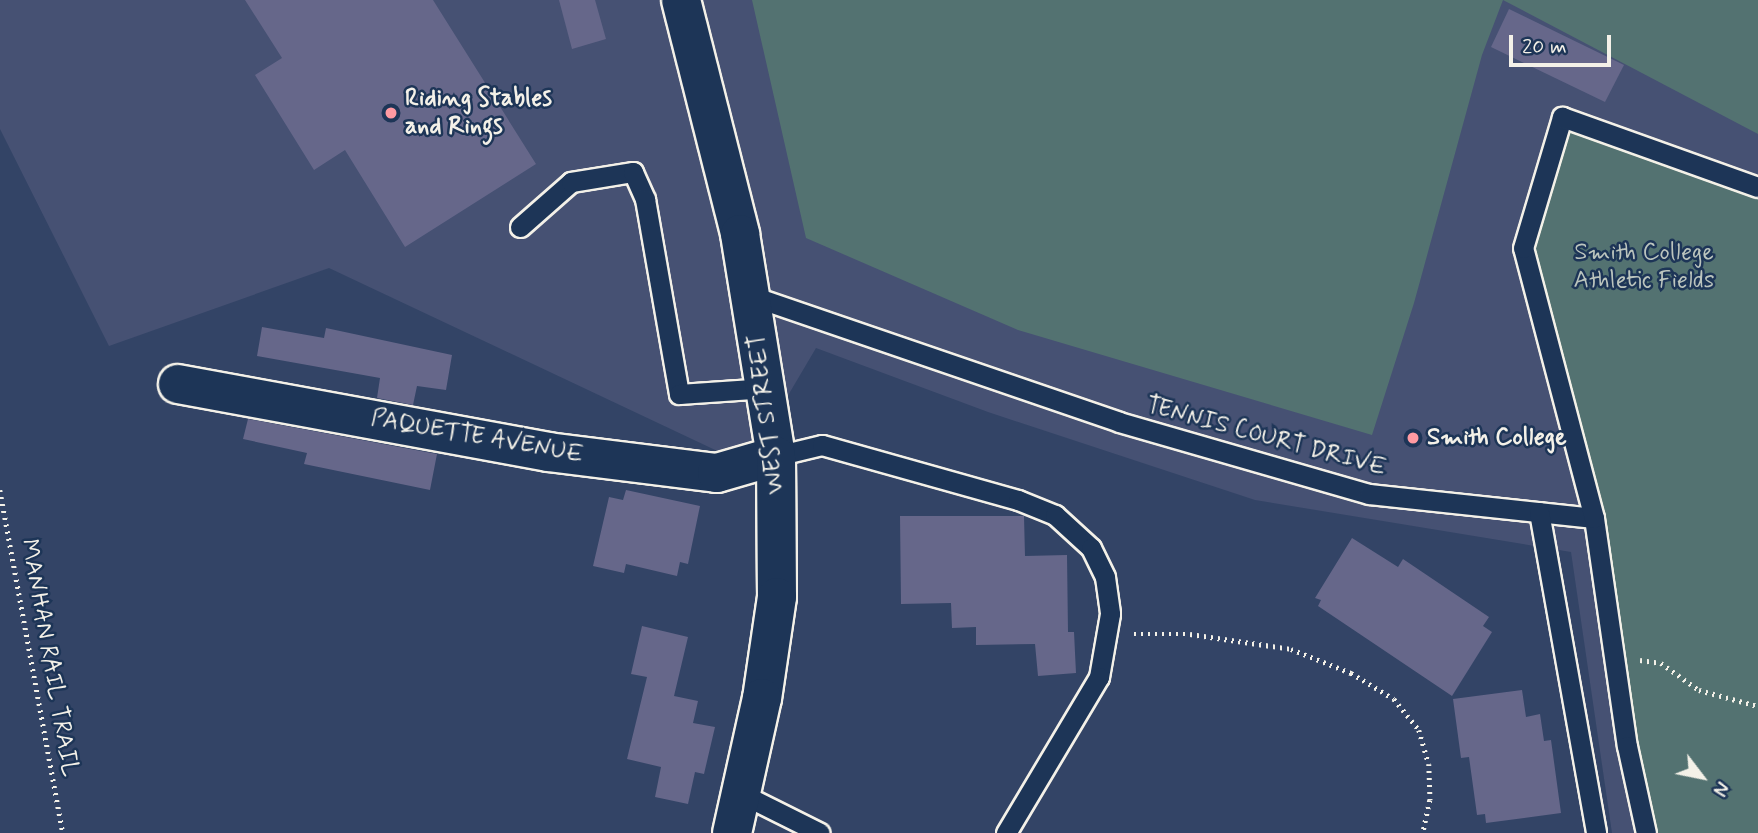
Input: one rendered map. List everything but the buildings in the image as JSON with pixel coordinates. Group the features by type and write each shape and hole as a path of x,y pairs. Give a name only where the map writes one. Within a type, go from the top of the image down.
{"main road":[{"name":"WEST STREET","path":"681,0 723,158 752,296 776,456 777,597 764,686 732,833"},
{"name":"PAQUETTE AVENUE","path":"178,384 548,452 717,473 776,456"}],"lane":[{"path":"1646,833 1614,657 1594,518 1522,248 1562,117 1758,187"},
{"path":"520,227 571,182 633,172 645,199 679,394 766,388"},
{"name":"TENNIS COURT DRIVE","path":"752,296 1119,422 1369,494 1594,518"},
{"path":"776,456 822,445 1018,500 1055,515 1082,536 1098,561 1108,596 1109,635 1099,677 1006,833"},
{"path":"1539,512 1596,833"},
{"path":"740,793 820,833"}],"path":[{"name":"MANHAN RAIL TRAIL","path":"0,490 63,833"},
{"path":"1109,635 1190,634 1291,649 1351,673 1394,699 1419,730 1429,764 1430,800 1423,833"},
{"path":"1614,657 1661,663 1699,690 1758,706"}],"shaded area":[{"name":"Smith College","path":"0,0 1758,0 1758,833 1612,833 1571,552 1255,500 988,412 816,348 747,465 329,268 109,346 0,129"}],"green space":[{"path":"752,0 1503,0 1482,55 1414,303 1372,435 1018,330 806,238"},
{"path":"1503,0 1758,0 1758,134"},
{"name":"Smith College Athletic Fields","path":"1562,117 1758,187 1758,833 1646,833 1594,518 1523,248"}],"place":[{"name":"Riding Stables and Rings","path":"391,113"},
{"name":"Smith College","path":"1413,438"}]}
